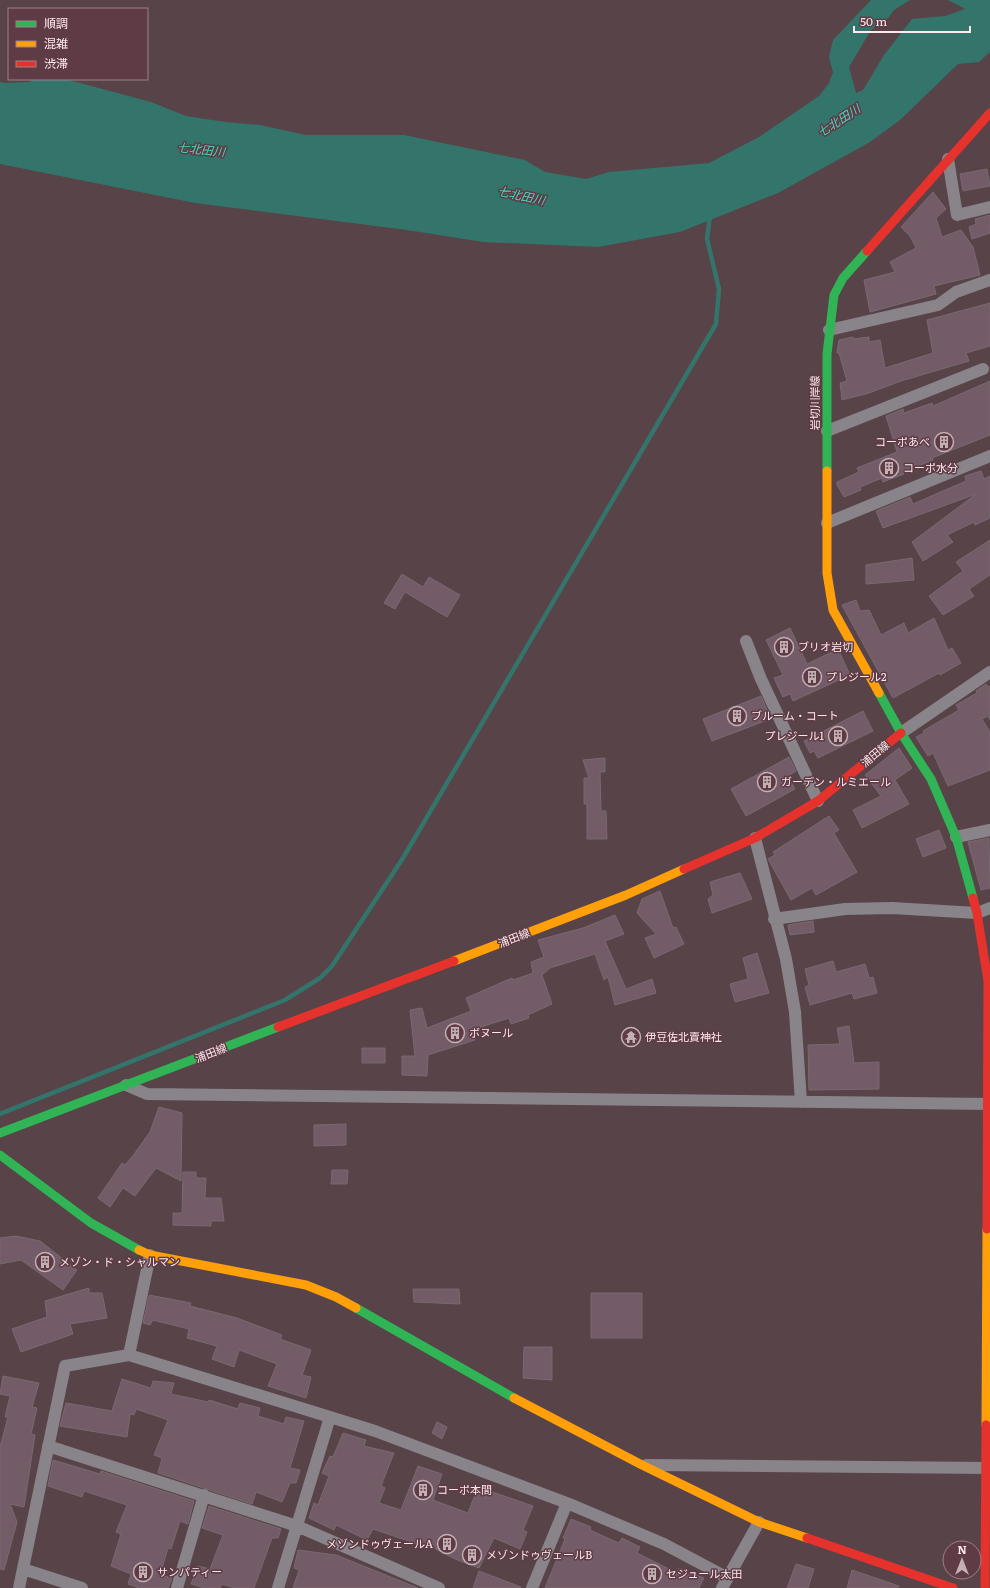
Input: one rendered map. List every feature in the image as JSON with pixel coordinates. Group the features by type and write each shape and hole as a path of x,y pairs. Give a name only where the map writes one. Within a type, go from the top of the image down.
{"street":[{"name":"岩切川岸線","path":"985,1588 988,1468 988,981 977,913 956,837 931,779 901,733 833,610 827,573 827,431 829,330 834,295 844,278 990,113"},
{"path":"948,159 957,215 990,207"},
{"path":"829,330 938,305 956,292 990,280"},
{"path":"827,431 983,369"},
{"path":"827,523 990,456"},
{"path":"746,641 761,679 818,801"},
{"name":"浦田線","path":"0,1134 126,1084 612,900 755,838 818,801 901,733 990,672"},
{"path":"956,837 990,830"},
{"path":"755,838 774,919 786,960 795,1012 800,1102"},
{"path":"774,919 845,909 892,908 977,913 990,908"},
{"path":"126,1084 147,1094 989,1104"},
{"path":"0,1155 104,1231 134,1248 150,1254 306,1285 336,1297 506,1394 642,1465 759,1522 953,1588"},
{"path":"129,1355 150,1254"},
{"path":"19,1588 65,1366 129,1355 375,1431 567,1503 664,1544 725,1583 759,1522"},
{"path":"278,1588 330,1417"},
{"path":"48,1446 297,1526 418,1584 439,1588"},
{"path":"642,1465 988,1468"},
{"path":"177,1588 204,1495"},
{"path":"532,1588 567,1503"},
{"path":"23,1569 82,1588"}],"water":[{"name":"七北田川","path":"871,0 910,0 894,10 889,17 871,30 849,67 856,93 863,90 884,55 912,19 945,16 965,9 948,0 990,0 990,52 979,62 958,64 900,120 870,142 778,193 680,232 598,247 483,242 407,230 195,203 0,164 0,82 29,82 33,80 69,80 151,102 186,116 225,122 260,125 306,135 404,135 525,160 545,172 586,179 609,172 709,163 759,137 819,96 829,83 833,72 829,57 833,40"}],"building":[{"path":"987,169 990,186 963,191 960,174"},
{"path":"933,192 946,209 936,218 942,237 961,230 973,247 980,275 934,286 936,294 870,312 864,280 895,272 890,262 916,248 910,236 901,227"},
{"path":"990,215 990,233 972,239 969,227 976,224 975,219"},
{"path":"990,303 990,346 966,353 969,361 901,381 869,393 842,400 840,383 847,381 839,353 837,353 839,340 853,337 853,339 869,337 869,342 880,340 885,368 933,353 927,320"},
{"path":"990,381 990,435 932,458 933,460 903,472 904,474 883,482 882,478 860,487 861,490 844,497 837,485 837,482 859,472 857,468 897,452 886,416 903,409 904,413 932,403 933,406"},
{"path":"981,471 984,479 990,476 990,518 975,525 974,522 947,535 953,542 923,561 912,542 976,494 883,528 876,511 910,497 913,504 966,481 965,476"},
{"path":"990,540 990,575 969,589 974,596 943,615 929,596 963,571 956,562"},
{"path":"912,558 914,580 866,584 866,565"},
{"path":"402,574 423,587 429,577 460,595 447,617 405,592 395,609 384,603"},
{"path":"856,600 860,611 869,610 881,635 904,623 908,633 934,618 948,650 952,648 961,663 893,698 842,605"},
{"name":"プレジール2","path":"790,628 807,664 838,649 850,675 793,701 790,694 783,697 774,678 783,675 766,640"},
{"path":"986,684 988,687 990,686 990,720 988,716 982,719 990,732 990,770 948,786 933,753 928,756 916,737 924,733 923,731 959,710 956,705 977,693 976,691"},
{"name":"ブルーム・コート","path":"761,696 768,712 763,714 765,721 712,741 703,719"},
{"name":"プレジール1","path":"863,711 873,731 818,758 814,751 810,753 804,741"},
{"path":"899,748 912,768 895,780 909,804 862,828 853,810 881,796 865,775"},
{"name":"ガーデン・ルミエール","path":"789,757 796,771 788,776 795,789 746,816 731,789"},
{"path":"605,758 605,772 600,772 601,811 606,811 607,839 587,839 587,804 584,804 584,778 589,778 583,760"},
{"path":"829,816 839,830 834,833 857,872 816,895 812,888 791,900 768,859 775,855 773,852"},
{"path":"939,830 946,848 923,857 916,839"},
{"path":"989,838 990,888 981,890 968,842"},
{"path":"740,873 752,899 712,913 708,899 713,895 710,882"},
{"path":"660,891 673,928 676,927 684,944 654,958 645,938 656,934 637,913 642,899"},
{"path":"615,915 624,934 605,941 626,989 652,979 656,993 615,1005 608,977 604,980 595,954 550,968 542,975 552,1004 528,1015 529,1018 511,1024 509,1018 472,1030 475,1040 428,1055 427,1076 402,1075 402,1056 415,1056 410,1010 422,1008 427,1028 471,1011 466,998 512,978 513,980 533,973 531,962 544,957 538,940 583,928"},
{"path":"813,921 814,932 790,935 788,925"},
{"path":"757,953 769,993 735,1002 730,984 748,979 743,958"},
{"path":"833,961 836,972 865,964 869,978 873,977 877,993 854,999 852,993 810,1005 805,987 809,985 805,969"},
{"path":"849,1026 854,1063 879,1062 879,1089 809,1090 808,1045 840,1044 837,1028"},
{"path":"362,1048 385,1048 385,1063 362,1063"},
{"path":"159,1107 182,1113 181,1181 156,1168 135,1196 123,1188 110,1207 98,1198 122,1163 125,1165 150,1132"},
{"path":"346,1124 346,1145 314,1146 314,1125"},
{"path":"332,1170 348,1170 347,1184 331,1184"},
{"path":"183,1172 196,1172 196,1178 206,1178 205,1198 221,1198 224,1221 211,1221 211,1226 173,1225 173,1213 182,1213"},
{"name":"メゾン・ド・シャルマン","path":"16,1236 40,1241 77,1270 63,1290 21,1260 0,1264 0,1238"},
{"path":"89,1288 89,1293 102,1293 107,1318 70,1324 73,1334 21,1352 12,1329 47,1317 45,1301"},
{"path":"413,1289 459,1289 460,1304 414,1302"},
{"path":"591,1293 642,1293 642,1338 591,1338"},
{"path":"149,1295 191,1303 190,1306 237,1318 282,1335 280,1339 311,1350 302,1375 311,1377 306,1398 268,1386 277,1364 239,1350 234,1367 212,1359 217,1346 187,1338 189,1329 153,1320 150,1325 143,1323"},
{"path":"524,1347 552,1347 552,1380 523,1378"},
{"path":"3,1376 39,1383 32,1407 37,1408 31,1434 35,1435 24,1507 10,1504 17,1522 4,1570 0,1569 0,1447 8,1417 5,1417 10,1396 0,1394"},
{"path":"122,1379 151,1388 153,1381 174,1383 171,1394 208,1402 209,1400 238,1409 240,1403 260,1408 258,1416 284,1424 286,1417 304,1421 290,1468 300,1470 296,1483 290,1483 282,1502 256,1492 252,1504 158,1473 162,1458 154,1455 168,1420 136,1409 134,1415 130,1414 127,1437 60,1426 66,1403 112,1411"},
{"path":"437,1422 447,1427 442,1439 432,1433"},
{"path":"343,1433 366,1440 364,1446 394,1453 381,1486 385,1488 379,1503 401,1510 418,1466 442,1474 433,1500 468,1513 478,1487 533,1506 523,1530 527,1532 520,1549 494,1538 479,1568 455,1559 432,1547 432,1549 373,1529 367,1540 336,1525 334,1530 309,1518 314,1503 318,1505 329,1476 322,1473 330,1456 333,1457"},
{"path":"53,1460 100,1474 101,1471 194,1501 188,1524 180,1521 171,1549 168,1548 160,1575 172,1578 168,1588 139,1588 128,1584 131,1574 111,1566 121,1534 116,1532 127,1505 84,1491 82,1497 48,1486"},
{"path":"209,1506 281,1529 278,1538 272,1538 254,1588 235,1588 222,1584 220,1588 204,1588 191,1584 198,1566 210,1569 223,1535 202,1528"},
{"path":"571,1519 591,1527 590,1530 619,1543 622,1538 640,1547 637,1553 677,1573 679,1568 704,1578 699,1588 545,1588 565,1539 563,1538"},
{"path":"298,1550 336,1555 418,1588 293,1588 299,1570 294,1568"},
{"path":"796,1564 814,1569 808,1588 787,1588"},
{"path":"852,1570 899,1586 898,1588 847,1588"},
{"path":"479,1571 521,1587 473,1588"}],"waterway":[{"path":"0,1114 285,1000 320,978 332,966 403,858 716,324 719,289 707,239 710,215"}],"traffic: fast":[{"path":"827,471 827,354 834,295 843,278 867,251"},
{"path":"879,693 901,733 931,779 956,837 973,898"},
{"path":"0,1133 278,1027"},
{"path":"0,1155 91,1223 139,1250"},
{"path":"356,1308 514,1398"}],"traffic: slow":[{"path":"827,471 827,573 833,610 879,693"},
{"path":"454,961 626,895 684,869"},
{"path":"986,1425 987,1229"},
{"path":"139,1250 150,1255 306,1285 336,1297 356,1308"},
{"path":"514,1398 642,1465 759,1522 807,1538"}],"traffic: jam":[{"path":"867,251 990,113"},
{"path":"684,869 755,838 818,801 901,733"},
{"path":"973,898 977,913 988,981 987,1229"},
{"path":"278,1027 454,961"},
{"path":"985,1588 986,1425"},
{"path":"807,1538 953,1588"}],"place":[{"name":"コーポあべ","path":"944,442"},
{"name":"コーポ水分","path":"889,468"},
{"name":"ブリオ岩切","path":"784,647"},
{"name":"プレジール2","path":"812,677"},
{"name":"ブルーム・コート","path":"737,716"},
{"name":"プレジール1","path":"838,736"},
{"name":"ガーデン・ルミエール","path":"767,782"},
{"name":"ボヌール","path":"455,1033"},
{"name":"伊豆佐北賣神社","path":"631,1037"},
{"name":"メゾン・ド・シャルマン","path":"45,1262"},
{"name":"コーポ本間","path":"423,1490"},
{"name":"メゾンドゥヴェールA","path":"447,1544"},
{"name":"メゾンドゥヴェールB","path":"472,1555"},
{"name":"サンパティー","path":"143,1572"},
{"name":"セジュール太田","path":"652,1574"}]}
